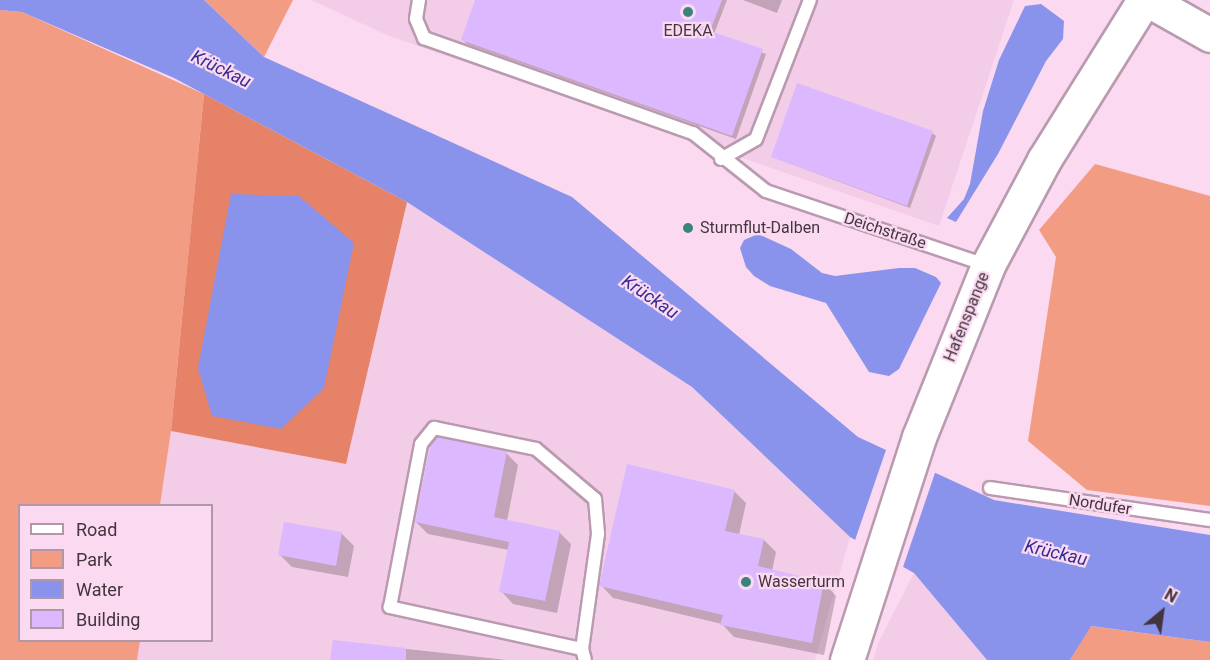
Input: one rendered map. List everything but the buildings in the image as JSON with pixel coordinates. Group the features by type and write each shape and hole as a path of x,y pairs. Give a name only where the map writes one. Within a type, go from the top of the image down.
{"street":[{"path":"1146,0 1210,35"},
{"name":"Hafenspange","path":"847,660 871,578 919,437 987,265 1044,160 1146,0"}],"lane":[{"name":"Deichstraße","path":"419,0 416,19 424,38 693,133 721,159 766,191 987,265"},
{"path":"721,159 756,139 810,0"},
{"path":"434,428 536,449 595,499 598,534 583,654 390,607 421,444 434,428"},
{"name":"Nordufer","path":"990,488 1210,520"}],"shaded area":[{"path":"311,0 1014,0 939,226 389,36"},
{"path":"204,94 407,202 346,464 171,431"},
{"path":"407,202 692,387 850,537 815,660 137,660 140,642 213,642 213,504 160,504 171,431 346,464"},
{"path":"914,573 987,660 873,660 878,643"}],"green space":[{"path":"204,0 293,0 264,57"},
{"path":"0,10 22,12 204,94 171,431 160,504 18,504 18,642 140,642 137,660 0,660"},
{"path":"1095,164 1210,196 1210,506 1087,490 1028,441 1056,257 1039,230"},
{"path":"1090,626 1210,642 1210,660 1070,660"}],"water":[{"name":"Krückau","path":"0,0 204,0 264,57 572,197 858,437 994,500 1210,535 1210,642 1091,626 1070,660 987,660 914,573 850,537 692,387 407,202 174,78 22,12 0,10"},
{"path":"1041,4 1064,21 1063,39 1046,61 998,154 956,222 947,218 964,199 970,184 983,111 999,60 1025,6"},
{"path":"231,194 299,196 354,243 324,388 281,429 212,416 198,368"},
{"path":"758,234 791,249 822,273 835,276 915,268 936,277 941,283 899,369 889,376 869,372 826,303 770,286 754,276 746,267 740,248 744,240"}],"pier":[{"path":"887,447 936,470 902,570 854,543"}],"place":[{"name":"EDEKA","path":"688,12"},
{"name":"Sturmflut-Dalben","path":"688,228"},
{"name":"Wasserturm","path":"746,582"}]}
